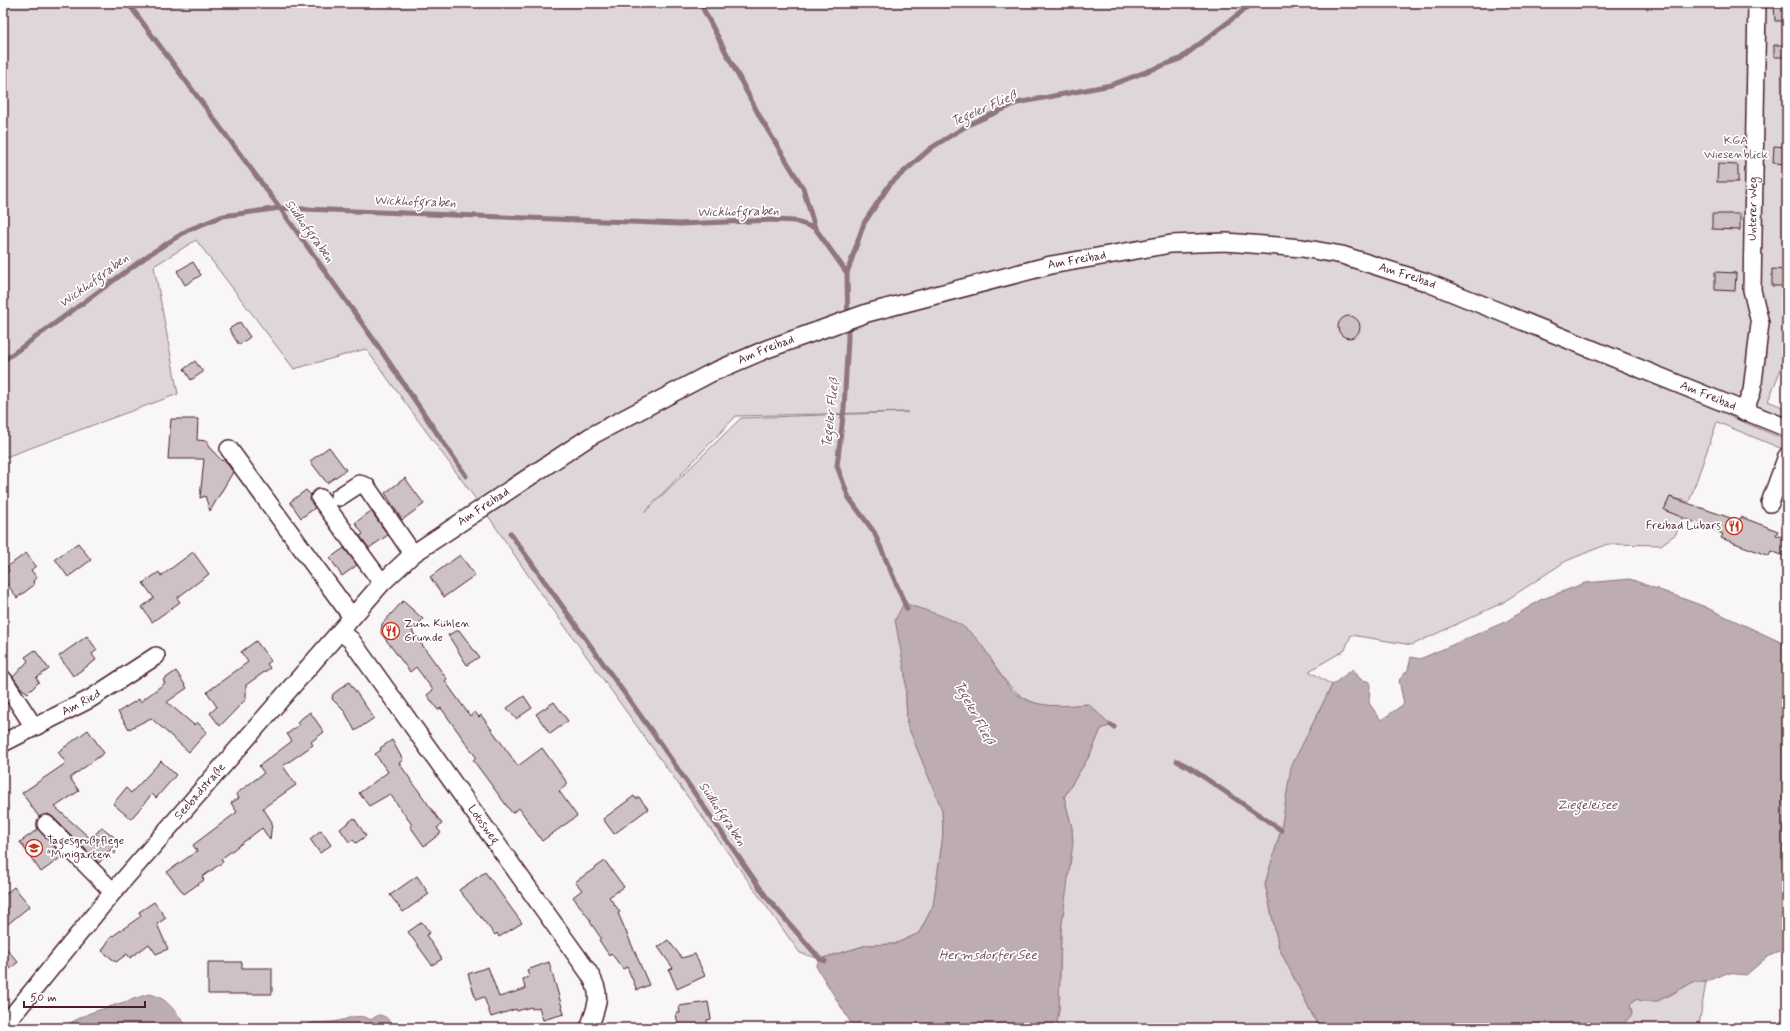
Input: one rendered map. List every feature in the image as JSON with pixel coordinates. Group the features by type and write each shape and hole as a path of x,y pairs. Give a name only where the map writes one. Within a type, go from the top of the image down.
{"street":[{"name":"Unterer Weg","path":"1744,412 1752,391 1760,323 1752,290 1757,3"},
{"name":"Am Freibad","path":"408,558 591,436 711,373 767,349 867,313 1051,265 1170,244 1226,242 1302,248 1342,255 1426,282 1744,412 1787,428"},
{"path":"229,449 352,617"},
{"path":"1770,503 1787,456"},
{"path":"339,497 358,484 366,486 408,558"},
{"path":"320,498 382,583"},
{"name":"Seebadstraße","path":"3,1027 113,892 341,632 382,583 408,558"},
{"name":"Lotosweg","path":"341,632 356,645 590,973 596,984 598,1002 588,1028"},
{"name":"Am Ried","path":"3,743 90,699 156,656"},
{"path":"3,678 34,728"},
{"path":"46,824 113,892"}],"green space":[{"name":"KGA Wiesenblick","path":"3,3 1787,3 1787,354 1768,401 1787,409 1787,418 1751,404 1729,416 1786,440 1785,450 1717,422 1689,502 1670,497 1664,510 1683,517 1676,534 1661,545 1608,544 1566,561 1502,603 1412,645 1351,635 1345,650 1309,671 1332,685 1292,767 1281,830 1265,884 1279,948 1319,1028 1056,1028 1059,1009 1061,931 1072,828 1064,797 1091,753 1101,729 1111,725 1088,704 1051,706 1038,704 1026,699 1015,691 1006,681 974,637 905,673 907,724 942,808 943,835 933,906 919,933 895,944 867,945 820,959 800,953 528,575 491,520 366,349 294,369 196,240 154,266 178,394 3,458","holes":["908,412 741,418 644,513 736,416"]},
{"path":"1693,982 1706,982 1699,1025 1692,1028 1620,1028 1632,1014 1630,1004 1636,999 1644,1001 1659,1000"}],"water":[{"name":"Ziegeleisee","path":"1630,579 1703,606 1787,645 1787,947 1766,958 1746,975 1727,973 1706,982 1693,982 1658,1001 1643,1001 1636,999 1630,1004 1632,1014 1620,1028 1319,1028 1279,948 1265,884 1281,830 1291,767 1332,685 1353,669 1360,679 1370,682 1369,703 1381,720 1404,704 1399,680 1408,670 1411,657 1420,659 1507,621 1540,600 1585,583"},
{"name":"Hermsdorfer See","path":"904,603 942,616 968,630 985,649 1010,688 1018,695 1027,700 1047,705 1057,706 1088,704 1111,725 1101,729 1091,753 1064,797 1072,828 1073,843 1061,931 1059,1009 1056,1028 854,1028 816,966 820,959 867,945 895,944 919,933 933,906 943,835 942,810 907,724 905,673 895,620"},
{"path":"149,994 162,999 167,1003 190,1028 60,1028 90,1013"},
{"path":"378,1015 387,1018 392,1028 297,1028 310,1023 336,1022 356,1017 371,1020"}],"building":[{"path":"1787,4 1787,21 1775,21 1774,5"},
{"path":"1774,45 1787,45 1787,57 1774,57"},
{"path":"1774,146 1787,147 1787,164 1773,163"},
{"path":"1718,164 1738,165 1738,182 1717,182"},
{"path":"1712,214 1740,214 1740,230 1712,229"},
{"path":"193,262 201,275 185,285 177,271"},
{"path":"1772,269 1787,270 1787,286 1772,286"},
{"path":"1715,272 1736,273 1735,291 1715,290"},
{"path":"1349,316 1357,319 1360,327 1357,335 1349,338 1341,335 1338,327 1341,319"},
{"path":"240,322 250,337 239,345 229,329"},
{"path":"195,361 203,372 191,380 184,369"},
{"path":"171,419 198,419 197,440 208,441 208,446 222,461 224,459 233,472 210,511 205,496 200,498 204,459 168,459"},
{"path":"329,447 346,470 327,483 310,461"},
{"path":"405,478 424,504 402,520 385,493"},
{"path":"306,490 311,495 310,499 315,508 301,518 290,502"},
{"name":"Freibad Lübars","path":"1670,497 1739,521 1741,517 1778,531 1776,535 1787,539 1787,557 1771,551 1769,556 1721,538 1723,534 1664,510"},
{"path":"371,511 388,535 369,548 360,536 363,534 355,523"},
{"path":"78,543 91,560 68,577 55,559"},
{"path":"344,548 357,565 342,576 330,558"},
{"path":"193,552 209,574 177,598 180,602 152,622 142,607 154,598 143,583 159,572 161,576"},
{"path":"26,553 36,566 31,570 37,578 33,581 34,585 17,598 3,578 3,575 9,571 7,567"},
{"path":"460,555 475,575 444,597 430,577"},
{"path":"403,601 423,619 412,631 447,679 445,681 470,716 475,712 479,717 481,715 518,766 542,748 568,784 559,791 577,816 542,841 519,808 512,813 473,760 476,757 441,708 438,710 427,695 433,690 416,667 410,672 381,633 382,624"},
{"path":"459,630 479,657 467,665 448,635"},
{"path":"87,636 97,650 92,654 96,660 73,676 59,656"},
{"path":"256,641 271,661 267,664 270,668 246,685 246,699 220,726 210,713 217,707 207,692 248,662 241,652"},
{"path":"35,650 49,669 36,678 39,682 28,693 21,688 13,677 28,661 25,657"},
{"path":"176,671 187,688 167,702 194,725 197,722 207,732 189,752 151,718 129,729 118,712 139,699 140,702 165,683 163,680"},
{"path":"349,682 374,718 355,731 345,712 332,699 333,694"},
{"path":"524,696 532,708 516,719 507,708"},
{"path":"554,702 568,721 550,734 536,714"},
{"path":"310,712 324,732 311,742 313,745 283,766 296,785 263,808 272,822 270,840 262,828 221,859 223,862 202,877 204,880 184,894 167,872 197,851 193,845 237,812 231,803 239,798 236,794 264,773 259,766 292,741 287,734 299,725 297,722"},
{"path":"88,730 104,753 70,778 79,791 55,807 91,839 102,827 114,837 117,842 99,863 53,817 48,814 39,817 22,793 66,763 58,752"},
{"path":"392,740 403,760 399,763 442,824 437,828 441,833 424,846 410,826 412,825 390,794 369,806 359,793 388,772 375,754 381,750 380,748"},
{"path":"161,761 176,775 156,798 152,794 131,819 113,804 126,788 131,793"},
{"path":"634,796 636,799 639,797 648,809 614,834 603,819"},
{"path":"354,818 366,836 356,843 353,840 349,842 340,829"},
{"path":"38,829 63,856 41,872 20,842"},
{"path":"321,830 331,845 320,853 310,839"},
{"path":"605,861 624,887 609,897 620,912 618,913 649,985 637,990 627,967 623,969 611,953 609,955 599,940 601,938 590,922 591,921 573,897 582,890 575,882"},
{"path":"485,872 522,923 499,937 497,933 495,935 459,890"},
{"path":"417,876 429,894 403,912 390,895"},
{"path":"14,887 30,906 3,928 3,896"},
{"path":"154,902 166,918 157,924 168,949 156,954 149,944 130,958 127,954 116,962 102,951 110,938 141,916 139,912"},
{"path":"422,922 430,933 426,935 442,959 432,965 408,932"},
{"path":"668,940 682,958 695,954 705,976 677,989 669,970 673,968 658,947"},
{"path":"3,945 18,962 3,975"},
{"path":"208,962 242,962 242,968 272,968 272,994 208,994"},
{"path":"549,962 564,1014 543,1020 539,1007 532,1009 531,1007 517,1011 516,1009 491,1017 484,997 476,1000 468,974 488,967 499,997 525,989 523,979 529,977 527,970"},
{"path":"708,1002 711,1019 707,1020 708,1027 683,1028 682,1025 678,1025 676,1013 680,1013 679,1006"}],"waterway":[{"name":"Südhofgraben","path":"128,3 280,208 376,343 466,476"},
{"path":"700,3 761,119 803,188 815,228"},
{"name":"Tegeler Fließ","path":"907,609 874,532 849,498 837,466 844,408 848,338 847,273 864,223 890,184 931,148 968,125 1017,103 1111,85 1180,59 1253,3"},
{"name":"Wickhofgraben","path":"3,361 150,254 188,230 223,216 280,208 680,224 775,220 794,221 815,228 847,273"},
{"name":"Südhofgraben","path":"510,533 655,736 767,898 820,959 825,961"},
{"path":"1177,761 1189,767 1281,830"}],"place":[{"name":"Freibad Lübars","path":"1734,526"},
{"name":"Zum Kühlen Grunde","path":"391,631"},
{"name":"Tagesgroßpflege \"Minigarten\"","path":"34,848"}]}
